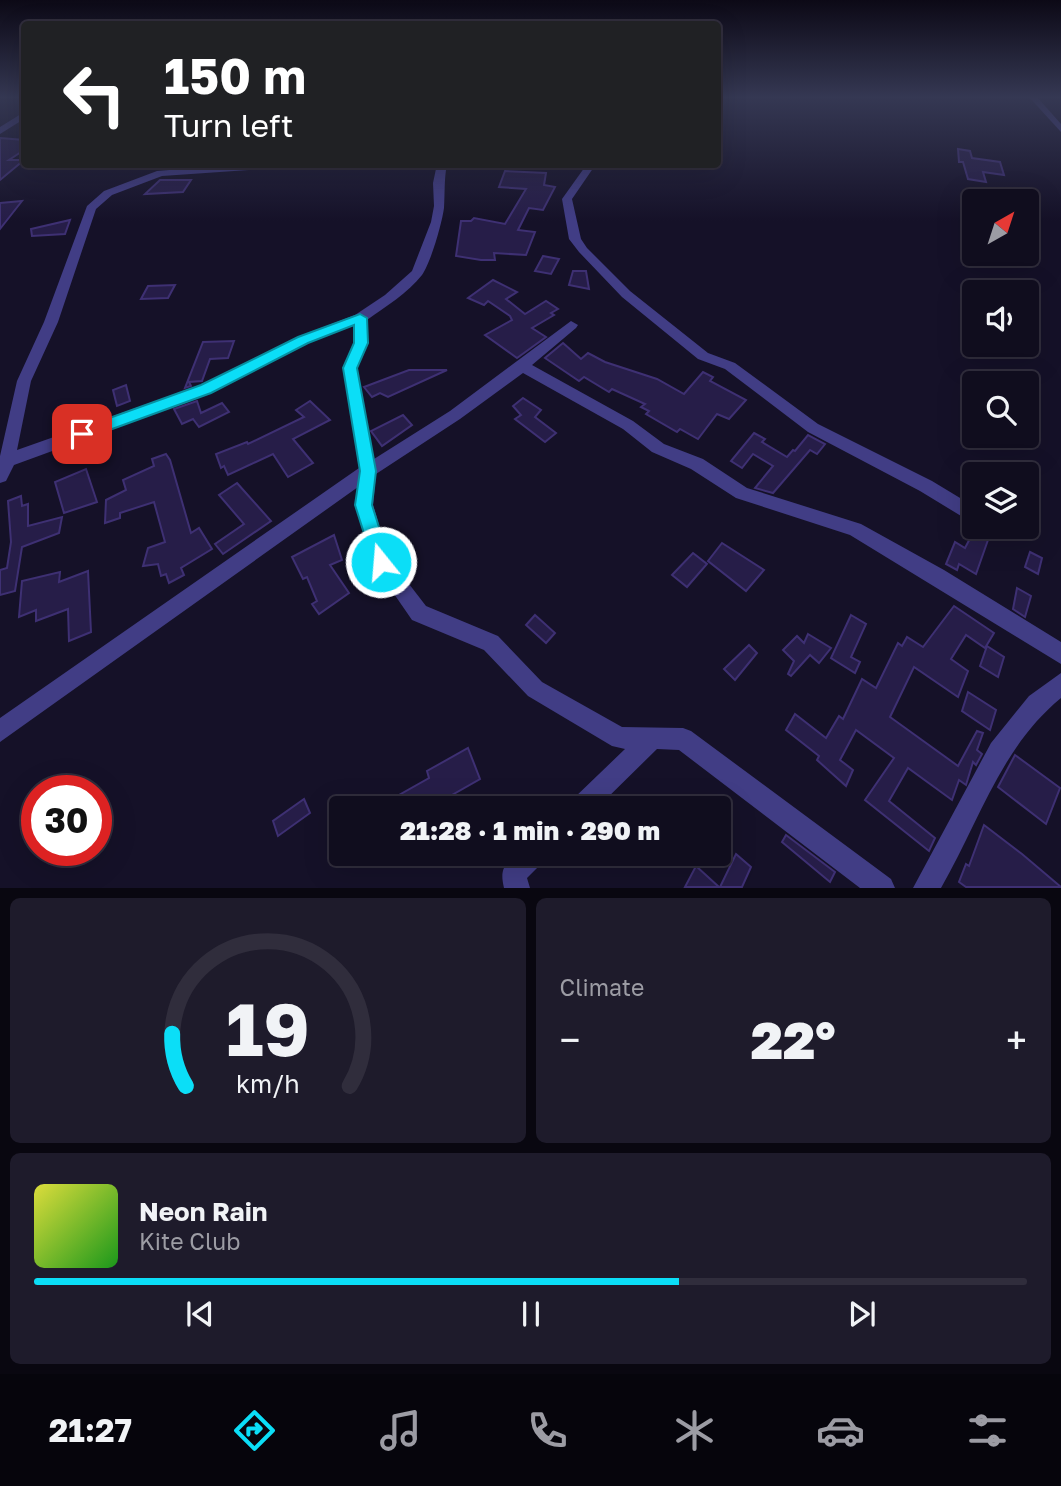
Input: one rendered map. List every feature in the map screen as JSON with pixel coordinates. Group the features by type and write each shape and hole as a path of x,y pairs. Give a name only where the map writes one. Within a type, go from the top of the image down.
{"street":[{"path":"2,467 24,381 51,322 91,208 108,193 160,173 200,168"},
{"path":"2,467 206,389 303,340 360,318 417,273 436,222 441,168"},
{"path":"589,168 567,199 575,239 626,294 703,356 730,366 813,428 926,486 962,508"},
{"path":"360,318 361,343 350,368 368,471 364,505 381,562 419,613 491,643 535,689 620,738 683,739 882,887"},
{"path":"0,731 368,471 455,415 522,366 570,325"},
{"path":"522,366 628,425 658,448 697,464 742,493 855,528 1061,654"},
{"path":"926,887 1006,737 1032,708 1061,684"},
{"path":"593,796 653,738"},
{"path":"517,887 513,874 521,866"}],"building":[{"path":"0,138 21,140 21,152 9,160 21,160 21,162 0,180"},
{"path":"958,149 970,151 972,158 1000,162 1004,175 983,172 986,182 968,179 963,162 959,162"},
{"path":"505,171 546,173 544,185 555,187 543,210 529,208 518,230 535,232 526,255 494,253 495,260 456,256 461,221 471,221 474,218 505,224 526,189 499,187"},
{"path":"160,180 191,180 183,192 145,194"},
{"path":"22,201 0,229 0,203"},
{"path":"70,220 65,234 32,236 31,229"},
{"path":"543,256 559,259 551,274 535,271"},
{"path":"573,271 586,271 589,289 569,285"},
{"path":"493,280 517,292 506,299 525,314 546,301 558,309 551,313 554,315 532,328 546,337 517,358 485,335 512,320 510,316 488,301 484,305 468,298"},
{"path":"175,285 168,298 141,299 148,286"},
{"path":"234,341 228,358 210,359 202,381 189,382 191,386 185,388 203,342"},
{"path":"563,343 581,359 588,353 605,362 657,379 684,394 703,372 713,377 710,381 746,400 729,419 717,414 698,439 680,429 677,432 646,414 649,411 641,407 645,404 612,389 609,392 584,377 579,381 545,358"},
{"path":"409,370 447,370 388,397 380,393 372,397 364,387"},
{"path":"126,385 130,401 117,406 113,390"},
{"path":"523,398 541,410 535,417 556,433 545,442 515,419 521,415 513,406"},
{"path":"197,401 201,413 222,403 229,412 199,427 193,419 182,424 174,409"},
{"path":"310,401 330,420 293,439 313,463 288,477 273,454 228,475 224,466 221,468 216,454 247,442 248,444 304,417 296,410"},
{"path":"403,415 412,425 382,446 371,431"},
{"path":"754,433 765,439 762,442 787,457 808,435 825,444 817,454 810,450 773,493 755,488 773,466 753,454 742,468 731,461"},
{"path":"166,454 191,533 199,528 212,549 181,568 184,575 169,583 166,574 161,576 158,564 143,566 148,548 165,542 154,502 120,513 120,518 105,523 106,500 126,490 123,480 154,466 152,459"},
{"path":"86,469 97,502 64,513 55,482"},
{"path":"237,483 271,521 223,554 215,544 244,524 219,495"},
{"path":"21,496 22,506 28,504 28,526 62,517 59,533 22,547 15,591 0,595 0,570 7,568 11,542 8,501"},
{"path":"334,535 342,560 330,565 349,593 319,614 312,604 317,601 307,577 303,579 292,557"},
{"path":"970,539 988,540 976,574 959,564 957,570 946,564 955,542 965,548"},
{"path":"722,543 764,570 746,591 708,561"},
{"path":"1030,552 1042,558 1038,574 1025,567"},
{"path":"693,553 707,564 687,587 672,575"},
{"path":"88,571 91,632 69,641 68,609 36,621 36,610 19,617 22,581 60,572 59,582"},
{"path":"1017,588 1031,596 1025,617 1013,609"},
{"path":"954,606 994,633 985,648 966,635 951,659 968,671 958,697 914,667 890,717 958,766 977,731 983,733 977,750 982,754 976,765 973,762 966,785 959,780 952,800 908,768 889,801 935,838 929,851 865,800 894,758 856,730 840,760 853,770 846,786 817,760 819,756 786,730 795,714 826,738 839,716 843,719 862,679 876,688 898,643 902,646 907,637 923,647"},
{"path":"535,615 555,633 546,643 526,625"},
{"path":"851,615 866,624 851,657 860,662 855,673 831,658"},
{"path":"808,634 831,648 819,663 810,655 791,676 788,674 794,661 783,650 797,636 804,643"},
{"path":"749,645 757,653 735,680 724,669"},
{"path":"987,646 1004,657 998,677 980,666"},
{"path":"968,692 996,710 990,730 962,711"},
{"path":"468,748 480,779 450,796 397,796 429,778 427,771"},
{"path":"1015,755 1060,788 1046,824 998,787"},
{"path":"304,799 310,813 278,836 273,821"},
{"path":"984,825 1061,887 966,887 959,882 966,864 969,866"},
{"path":"786,835 835,872 830,882 782,842"},
{"path":"736,854 751,867 742,887 720,887 731,866"},
{"path":"696,866 719,887 685,887"}],"route":[{"path":"82,434 206,389 303,340 360,318 361,343 350,368 368,471 364,505 381,562"}]}
